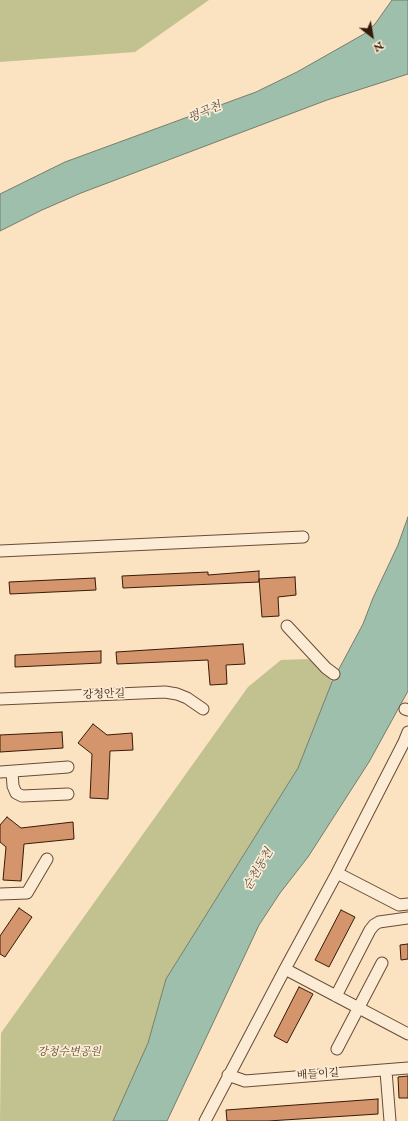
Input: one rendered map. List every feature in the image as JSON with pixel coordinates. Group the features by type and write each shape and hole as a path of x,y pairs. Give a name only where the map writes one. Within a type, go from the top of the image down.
{"street":[{"path":"0,551 303,537"},
{"path":"287,626 326,668 334,674"},
{"name":"강청안길","path":"0,699 165,692 177,694 187,698 203,709"},
{"path":"205,1121 228,1075 337,873 408,732"},
{"path":"0,772 68,767"},
{"path":"12,772 13,786 16,793 22,796 68,794"},
{"path":"0,894 27,893 47,859"},
{"path":"337,873 399,905 408,904"},
{"path":"336,996 374,925 379,922 408,918"},
{"path":"337,1049 382,962"},
{"path":"285,969 408,1034"},
{"name":"배들이길","path":"228,1075 245,1081 408,1068"},
{"path":"386,1070 390,1121"}],"green space":[{"path":"0,0 209,0 135,52 0,62"},
{"name":"강청수변공원","path":"308,659 324,667 332,682 298,768 166,979 148,1043 113,1121 0,1121 1,1033 248,687 281,660"}],"water":[{"name":"평곡천","path":"392,0 408,0 408,74 327,100 81,193 0,231 0,194 65,162 256,92 297,72 364,34 375,24"},
{"name":"순천동천","path":"408,517 408,691 369,762 308,857 280,893 259,925 167,1121 113,1121 148,1043 166,979 298,768 332,682 363,624 373,598 398,545"}],"building":[{"path":"259,571 259,582 123,588 122,576 208,572 208,575"},
{"path":"295,577 296,595 278,597 279,616 262,617 259,579"},
{"path":"95,578 96,590 10,594 9,582"},
{"path":"243,644 245,664 226,665 227,684 210,685 208,660 117,664 116,652"},
{"path":"101,651 101,663 15,667 15,655"},
{"path":"93,724 107,735 132,733 133,750 110,751 108,799 90,798 92,754 78,743"},
{"path":"62,732 63,748 0,752 0,735"},
{"path":"7,817 21,828 73,822 74,839 24,844 21,881 3,880 6,847 0,842 0,825"},
{"path":"19,908 32,917 5,957 0,954 0,936"},
{"path":"341,910 355,917 329,967 315,960"},
{"path":"408,944 408,959 401,960 400,945"},
{"path":"299,987 313,994 287,1043 274,1036"},
{"path":"408,1076 408,1098 399,1098 398,1077"},
{"path":"378,1099 378,1114 268,1121 227,1121 226,1110"}]}
